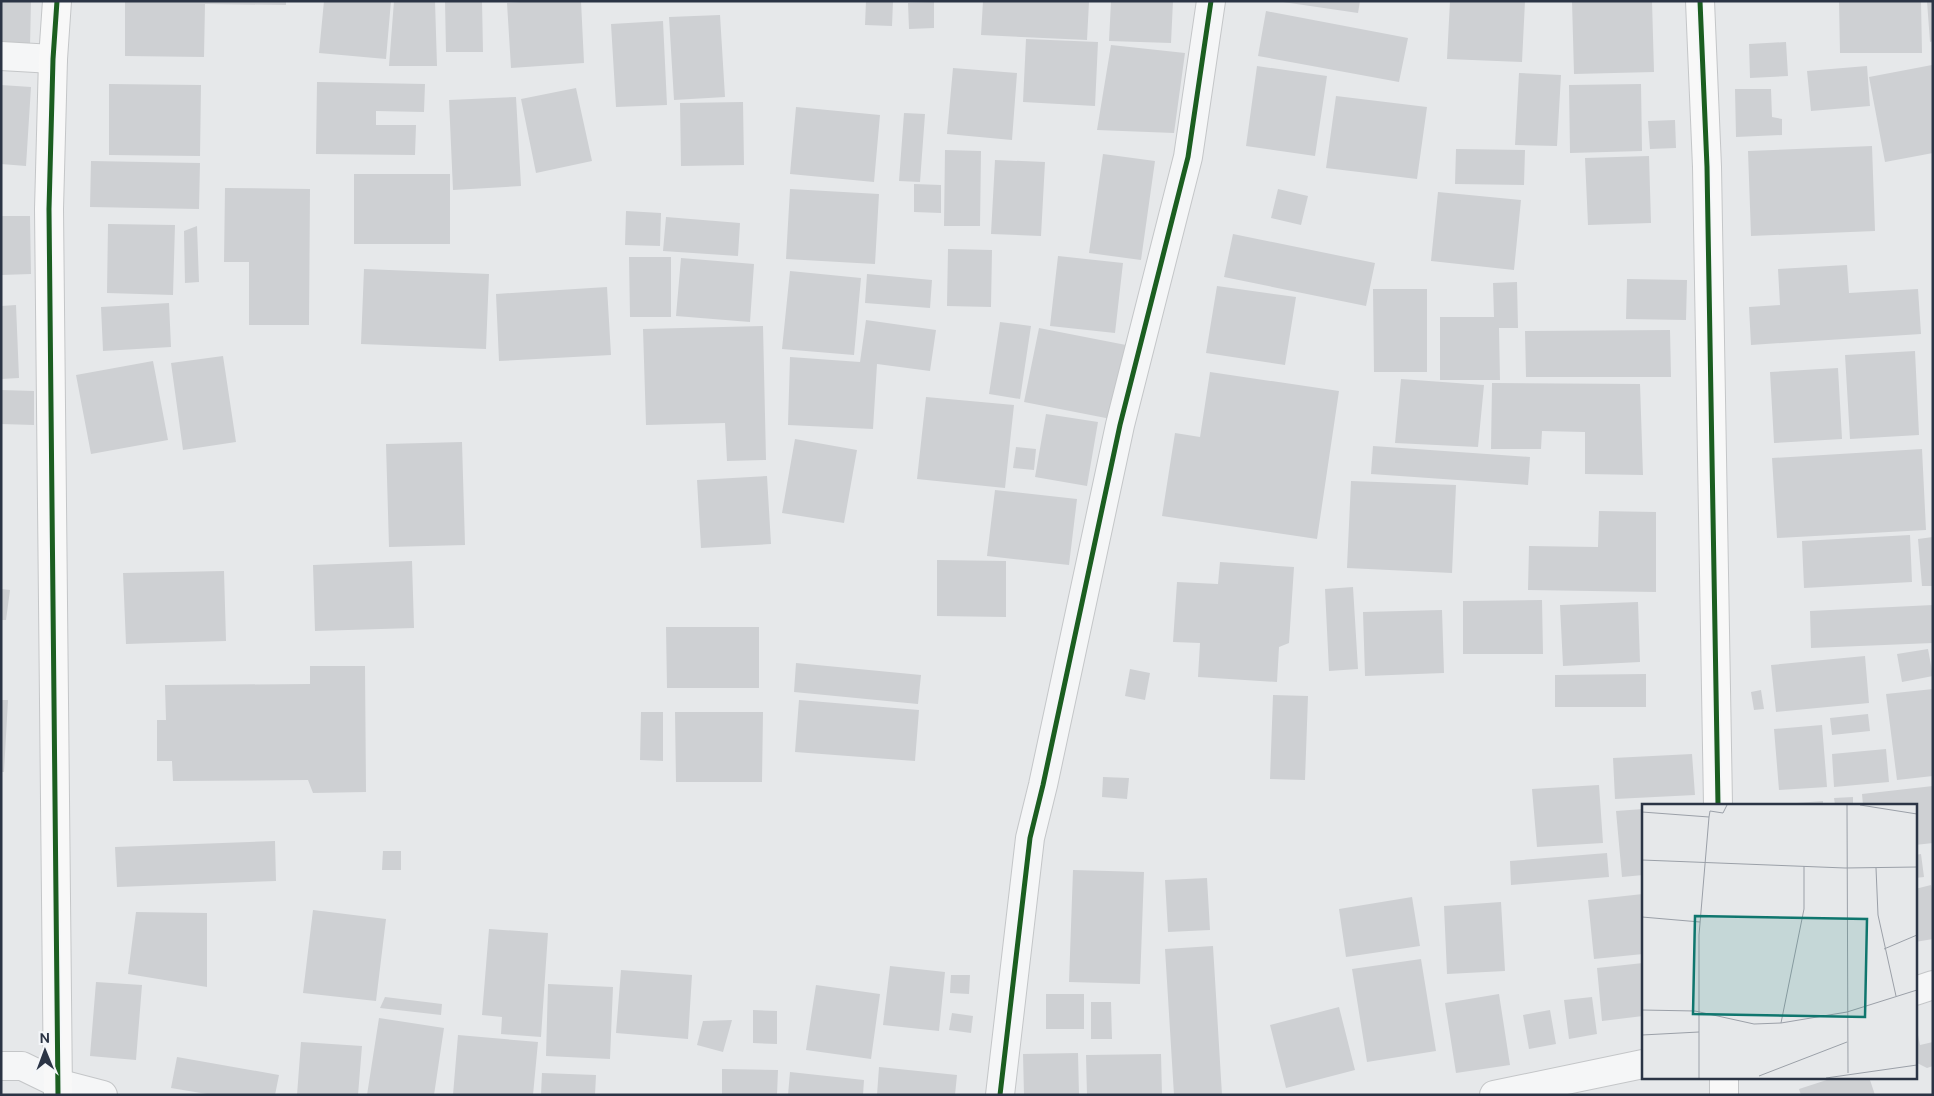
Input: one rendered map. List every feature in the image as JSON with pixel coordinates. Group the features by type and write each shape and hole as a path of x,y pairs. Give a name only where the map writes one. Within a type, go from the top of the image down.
{"street":[{"path":"57,1 53,59 49,209 58,1089"},
{"path":"1000,1095 1030,838 1120,425 1188,157 1211,1"},
{"path":"1700,1 1707,167 1718,804"},
{"path":"1,56 53,59"},
{"path":"1916,991 1933,986"},
{"path":"1494,1095 1642,1064"},
{"path":"1,1066 22,1066 58,1089 104,1095"},
{"path":"1724,1078 1724,1095"}],"building":[{"path":"1,1 31,1 30,47 1,46"},
{"path":"125,1 286,1 286,5 205,4 204,57 125,56"},
{"path":"324,1 391,1 386,59 319,53"},
{"path":"394,1 435,1 437,66 389,66"},
{"path":"445,1 482,1 483,52 446,52"},
{"path":"581,1 584,63 511,68 507,3"},
{"path":"866,1 893,1 892,26 865,25"},
{"path":"983,1 1089,2 1087,40 981,35"},
{"path":"1111,1 1173,1 1171,43 1109,41"},
{"path":"1276,1 1360,1 1358,13"},
{"path":"1450,1 1525,1 1522,62 1447,59"},
{"path":"1572,1 1652,1 1654,72 1574,74"},
{"path":"1839,1 1921,1 1922,53 1840,53"},
{"path":"1927,1 1933,1 1933,41 1930,42"},
{"path":"934,2 934,28 909,29 908,3"},
{"path":"1266,11 1408,38 1399,82 1258,56"},
{"path":"720,15 725,97 674,100 669,17"},
{"path":"663,21 667,105 616,107 611,24"},
{"path":"1026,39 1098,42 1095,106 1023,102"},
{"path":"1786,42 1788,76 1750,78 1749,44"},
{"path":"1111,45 1185,53 1174,133 1097,130"},
{"path":"1932,65 1933,153 1885,162 1869,77"},
{"path":"1257,66 1327,76 1315,156 1246,146"},
{"path":"1867,66 1870,106 1811,111 1807,71"},
{"path":"953,68 1017,73 1012,140 947,134"},
{"path":"1519,73 1561,75 1557,146 1515,145"},
{"path":"317,82 425,84 424,112 376,111 376,125 416,125 415,155 316,154"},
{"path":"109,84 201,85 200,156 109,155"},
{"path":"1641,84 1642,151 1570,153 1569,85"},
{"path":"1,85 31,87 26,166 1,164"},
{"path":"576,88 592,161 536,173 521,99"},
{"path":"1735,89 1771,89 1772,117 1782,119 1782,135 1736,137"},
{"path":"1336,96 1427,107 1417,179 1326,168"},
{"path":"516,97 521,186 453,190 449,100"},
{"path":"743,102 744,165 681,166 680,103"},
{"path":"796,107 880,115 874,182 790,174"},
{"path":"904,113 925,114 920,182 899,181"},
{"path":"1675,120 1676,148 1650,149 1648,121"},
{"path":"1872,146 1875,231 1751,236 1748,151"},
{"path":"1456,149 1525,150 1524,185 1455,184"},
{"path":"945,150 981,151 980,226 944,226"},
{"path":"1103,154 1155,161 1141,260 1089,253"},
{"path":"1649,156 1651,223 1588,225 1585,158"},
{"path":"995,160 1045,162 1041,236 991,234"},
{"path":"91,161 200,163 199,209 90,207"},
{"path":"354,174 450,174 450,244 354,244"},
{"path":"914,184 941,185 941,213 914,212"},
{"path":"225,188 310,189 309,325 249,325 249,262 224,262"},
{"path":"790,189 879,194 875,264 786,259"},
{"path":"1278,189 1308,196 1301,225 1271,218"},
{"path":"1438,192 1521,200 1514,270 1431,261"},
{"path":"626,211 661,213 660,246 625,245"},
{"path":"1,216 30,216 31,274 1,275"},
{"path":"666,217 740,223 738,256 663,251"},
{"path":"108,224 175,225 173,295 107,293"},
{"path":"197,226 199,282 185,283 184,231"},
{"path":"1233,234 1375,263 1366,306 1224,277"},
{"path":"948,249 992,250 991,307 947,306"},
{"path":"1058,256 1123,263 1115,333 1050,326"},
{"path":"629,257 671,257 671,317 630,317"},
{"path":"681,258 754,264 750,322 676,316"},
{"path":"1847,265 1849,293 1918,289 1921,334 1751,345 1749,307 1780,305 1778,269"},
{"path":"364,269 489,274 486,349 361,344"},
{"path":"790,271 861,278 854,355 782,349"},
{"path":"867,274 932,280 930,308 865,303"},
{"path":"1627,279 1687,280 1686,320 1626,319"},
{"path":"1517,282 1518,328 1499,328 1500,380 1440,380 1440,317 1494,317 1493,283"},
{"path":"1217,286 1296,297 1285,365 1206,353"},
{"path":"607,287 611,355 499,361 496,294"},
{"path":"1373,289 1427,289 1427,372 1374,372"},
{"path":"169,303 171,347 103,351 101,307"},
{"path":"16,305 19,378 1,379 1,306"},
{"path":"866,320 936,330 930,371 877,364 873,429 788,425 790,357 860,362"},
{"path":"1000,322 1031,326 1020,399 989,394"},
{"path":"763,326 766,460 727,461 725,423 646,425 643,329"},
{"path":"1039,328 1126,345 1111,419 1024,402"},
{"path":"1670,330 1671,377 1526,377 1525,331"},
{"path":"1915,351 1919,435 1850,439 1845,355"},
{"path":"223,356 236,442 183,450 171,363"},
{"path":"153,361 168,440 91,454 76,375"},
{"path":"1838,368 1842,439 1774,443 1770,372"},
{"path":"1210,372 1339,391 1317,539 1162,516 1175,433 1200,437"},
{"path":"1401,379 1484,385 1478,447 1395,443"},
{"path":"1492,383 1640,384 1643,475 1585,474 1585,432 1542,431 1541,449 1491,449"},
{"path":"1,390 34,391 34,425 1,424"},
{"path":"926,397 1014,405 1005,488 917,479"},
{"path":"1046,414 1098,422 1087,486 1035,477"},
{"path":"795,439 857,450 844,523 782,513"},
{"path":"462,442 465,545 389,547 386,444"},
{"path":"1373,446 1530,457 1528,485 1371,474"},
{"path":"1016,447 1036,449 1034,470 1013,468"},
{"path":"1922,449 1926,530 1777,538 1772,458"},
{"path":"767,476 771,544 701,548 697,480"},
{"path":"1351,481 1456,485 1452,573 1347,568"},
{"path":"995,490 1077,499 1069,565 987,556"},
{"path":"1599,511 1656,512 1656,592 1528,590 1529,546 1598,547"},
{"path":"1910,535 1912,582 1804,588 1802,541"},
{"path":"1933,537 1933,586 1922,586 1918,539"},
{"path":"937,560 1006,561 1006,617 937,616"},
{"path":"412,561 414,628 315,631 313,565"},
{"path":"1220,562 1294,567 1289,643 1279,647 1277,682 1198,677 1200,643 1173,642 1177,582 1218,584"},
{"path":"224,571 226,641 126,644 123,573"},
{"path":"1353,587 1358,669 1329,671 1325,589"},
{"path":"1,589 10,590 6,620 1,620"},
{"path":"1542,600 1543,654 1463,654 1463,601"},
{"path":"1638,602 1640,662 1563,666 1560,605"},
{"path":"1933,605 1933,643 1811,648 1810,611"},
{"path":"1442,610 1444,673 1365,676 1363,612"},
{"path":"666,627 759,627 759,688 667,688"},
{"path":"1928,649 1933,676 1902,682 1897,654"},
{"path":"1865,656 1869,703 1776,712 1771,665"},
{"path":"796,663 921,675 918,704 794,692"},
{"path":"310,666 365,666 366,792 313,793 308,780 173,781 172,761 157,761 157,720 166,720 165,685 310,684"},
{"path":"1130,669 1150,673 1145,700 1125,696"},
{"path":"1646,674 1646,707 1555,707 1555,675"},
{"path":"1933,689 1933,776 1897,780 1886,694"},
{"path":"1761,690 1764,709 1754,710 1751,692"},
{"path":"1273,695 1308,696 1305,780 1270,779"},
{"path":"1,700 8,700 4,772 1,772"},
{"path":"799,700 919,710 915,761 795,752"},
{"path":"641,712 663,712 663,761 640,760"},
{"path":"675,712 763,712 762,782 676,782"},
{"path":"1868,714 1870,731 1832,735 1830,718"},
{"path":"1822,725 1827,787 1779,790 1774,729"},
{"path":"1886,749 1889,782 1834,787 1832,754"},
{"path":"1692,754 1695,795 1615,799 1613,758"},
{"path":"1103,777 1129,778 1127,799 1102,797"},
{"path":"1599,785 1603,843 1537,847 1532,789"},
{"path":"1933,786 1933,843 1916,845 1916,804 1863,804 1862,794"},
{"path":"1853,797 1853,804 1835,804 1834,798"},
{"path":"1823,801 1823,804 1797,803"},
{"path":"1642,809 1642,875 1622,877 1616,811"},
{"path":"275,841 276,881 117,887 115,847"},
{"path":"383,851 401,851 401,870 382,870"},
{"path":"1607,853 1609,877 1511,885 1510,861"},
{"path":"1921,854 1924,877 1916,878 1916,855"},
{"path":"1073,870 1144,872 1140,984 1069,982"},
{"path":"1207,878 1210,930 1168,932 1165,880"},
{"path":"1931,885 1933,895 1933,939 1916,942 1916,889"},
{"path":"1642,894 1642,954 1594,959 1588,900"},
{"path":"1412,897 1420,946 1346,957 1339,909"},
{"path":"1501,902 1505,971 1447,974 1444,906"},
{"path":"313,910 386,919 376,1001 303,993"},
{"path":"136,912 207,913 207,987 128,974"},
{"path":"489,929 548,933 541,1037 501,1034 502,1017 482,1015"},
{"path":"1213,946 1222,1095 1174,1095 1165,949"},
{"path":"1421,959 1436,1051 1367,1062 1352,969"},
{"path":"1642,963 1642,1016 1602,1021 1597,968"},
{"path":"890,966 945,972 939,1031 883,1025"},
{"path":"621,970 692,975 688,1039 616,1033"},
{"path":"951,975 970,975 969,994 950,993"},
{"path":"96,982 142,985 136,1060 90,1056"},
{"path":"548,984 613,987 610,1059 546,1056"},
{"path":"816,985 880,994 871,1059 806,1050"},
{"path":"1046,994 1084,994 1084,1029 1046,1029"},
{"path":"1499,994 1510,1065 1456,1073 1445,1003"},
{"path":"385,997 442,1004 441,1015 380,1008"},
{"path":"1592,997 1597,1034 1569,1039 1564,1000"},
{"path":"1091,1002 1111,1002 1112,1039 1091,1039"},
{"path":"1339,1007 1355,1070 1286,1088 1270,1025"},
{"path":"753,1010 777,1011 777,1044 753,1043"},
{"path":"1550,1010 1556,1044 1529,1049 1523,1015"},
{"path":"952,1013 973,1016 971,1033 949,1030"},
{"path":"379,1018 444,1028 434,1095 367,1095"},
{"path":"732,1020 723,1052 697,1045 703,1021"},
{"path":"458,1035 538,1042 533,1095 453,1095"},
{"path":"1916,1035 1918,1035 1920,1045 1933,1042 1933,1066 1927,1068 1916,1062"},
{"path":"301,1042 362,1046 358,1095 297,1095"},
{"path":"1078,1053 1079,1095 1024,1095 1023,1054"},
{"path":"1161,1054 1162,1095 1087,1095 1086,1055"},
{"path":"177,1057 279,1075 275,1095 213,1095 171,1088"},
{"path":"879,1067 957,1075 955,1095 877,1095"},
{"path":"722,1069 778,1070 777,1095 722,1095"},
{"path":"790,1072 864,1080 863,1095 788,1095"},
{"path":"542,1073 596,1075 595,1095 541,1095"},
{"path":"1833,1078 1869,1078 1875,1095 1801,1095 1799,1089"}],"cycle path":[{"path":"57,1 53,59 49,209 58,1095"},
{"path":"1000,1095 1030,838 1120,425 1188,157 1211,1"},
{"path":"1700,1 1707,167 1718,804"}]}
